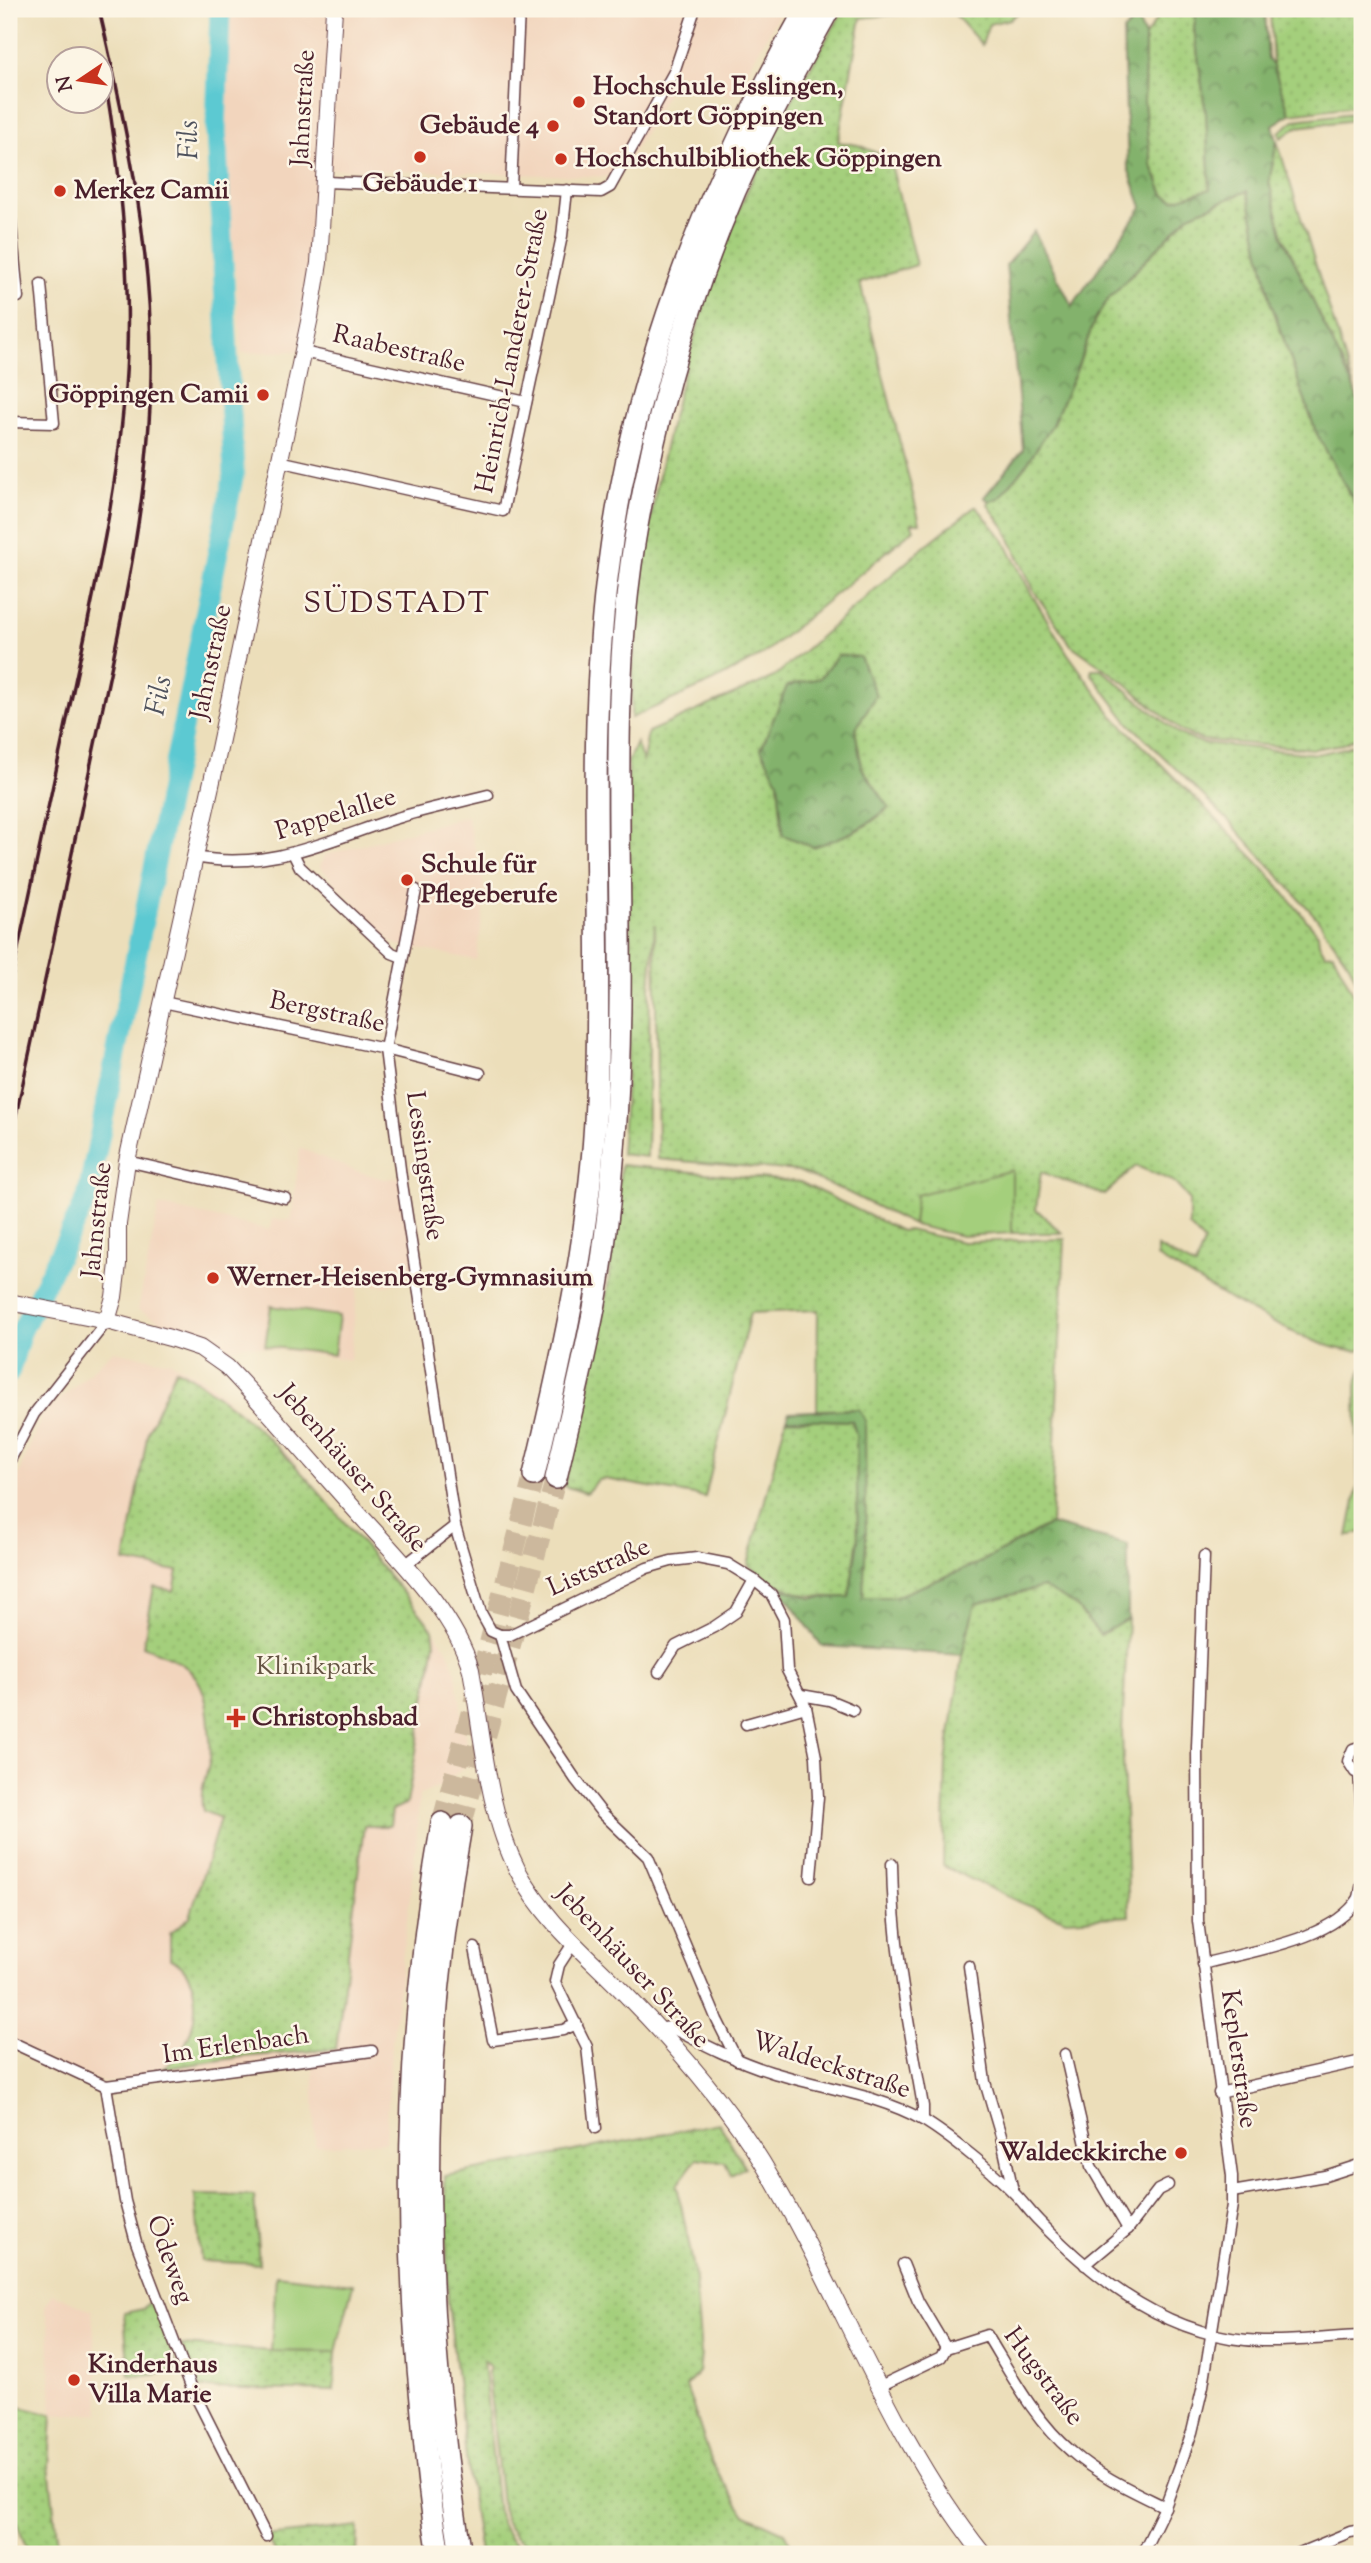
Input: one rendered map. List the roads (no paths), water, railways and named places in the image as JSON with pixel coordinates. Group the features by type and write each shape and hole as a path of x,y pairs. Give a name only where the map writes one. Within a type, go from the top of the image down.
{"highway":[{"path":"534,1475 576,1286 591,1170 599,1005 597,718 601,637 610,555 628,453 672,299 717,182 771,70 806,9"},
{"path":"556,1478 597,1292 612,1174 620,1004 620,709 629,579 637,526 663,404 692,305 736,189 790,78 830,9"},
{"path":"439,2554 413,2315 408,2177 422,1951 451,1825 433,2074 430,2199 434,2322 449,2470 461,2554"}],"main road":[{"name":"Jahnstraße","path":"107,1321 115,1286 118,1224 127,1161 303,352 319,263 334,9"},
{"name":"Jebenhäuser Straße","path":"9,1302 107,1321 200,1348 227,1367 405,1566 456,1629 466,1650 471,1670 493,1798 517,1869 549,1919 658,2029 736,2122 762,2163 938,2490 966,2534 983,2554"}],"street":[{"path":"511,188 519,9"},
{"name":"Heinrich-Landerer-Straße","path":"279,461 503,511 562,236 567,190 601,192 610,187 674,72 695,9"},
{"path":"325,182 567,190"},
{"path":"9,202 18,297"},
{"path":"9,422 54,423 41,284"},
{"name":"Raabestraße","path":"303,352 526,402"},
{"name":"Pappelallee","path":"195,857 233,863 261,860 293,853 398,818 488,795"},
{"path":"293,853 300,867 392,953 402,957"},
{"name":"Lessingstraße","path":"416,890 384,1049 455,1526 481,1613 491,1631 500,1635"},
{"name":"Bergstraße","path":"163,1002 384,1049 480,1073"},
{"path":"127,1161 285,1198"},
{"path":"9,1462 34,1414 107,1321"},
{"path":"405,1566 455,1526"},
{"name":"Keplerstraße","path":"1142,2554 1165,2507 1192,2432 1203,2386 1233,2192 1198,1921 1197,1747 1204,1556"},
{"name":"Liststraße","path":"500,1635 510,1635 647,1568 671,1561 697,1558 728,1564 754,1580 771,1594 780,1609 786,1629 787,1670 806,1707 816,1757 818,1797 811,1877"},
{"path":"659,1672 676,1646 714,1627 736,1612 754,1580"},
{"path":"500,1635 516,1691 601,1812 648,1857 716,2020 737,2060"},
{"path":"801,1695 829,1700 853,1710"},
{"path":"746,1724 806,1707"},
{"path":"1362,1746 1353,1749 1348,1761 1351,1769 1360,1774 1362,1816"},
{"path":"892,1864 893,1911 923,2120"},
{"path":"1203,1964 1312,1933 1353,1908 1361,1898 1362,1883"},
{"path":"572,1945 559,1965 555,1982 587,2047 596,2128"},
{"path":"475,1948 493,2040 562,2030 577,2024"},
{"name":"Waldeckstraße","path":"969,1966 985,2082 1013,2191"},
{"name":"Waldeckstraße","path":"658,2029 670,2027 737,2060 872,2099 923,2120 1013,2191 1038,2221 1085,2265 1133,2302 1170,2319 1211,2333 1259,2341 1362,2336"},
{"path":"9,2041 106,2086"},
{"name":"Im Erlenbach","path":"106,2086 372,2051"},
{"path":"1065,2054 1091,2166 1128,2229"},
{"path":"1219,2093 1362,2061"},
{"name":"Ödeweg","path":"106,2086 125,2201 136,2242 192,2389 266,2536"},
{"path":"1233,2192 1325,2176 1362,2164"},
{"path":"1085,2265 1128,2229 1158,2190 1168,2185"},
{"path":"903,2264 918,2301 946,2348"},
{"name":"Hugstraße","path":"880,2386 941,2357 946,2348 987,2335 1022,2393 1072,2452 1115,2482 1165,2507"},
{"path":"1297,2554 1350,2532 1362,2530"}],"waterway":[{"name":"Fils","path":"9,1373 21,1332 87,1198 234,473 216,131 220,9"}],"tunnel":[{"path":"442,1823 534,1475"},
{"path":"461,1826 556,1478"}],"railway":[{"path":"9,1148 124,607 139,516 149,423 150,330 143,237 128,145 99,9"},
{"path":"9,991 100,565 120,438 127,352 127,279 111,116"}],"place":[{"name":"Hochschule Esslingen, Standort Göppingen","path":"579,102"},
{"name":"Gebäude 4","path":"553,126"},
{"name":"Gebäude 1","path":"420,157"},
{"name":"Hochschulbibliothek Göppingen","path":"561,159"},
{"name":"Merkez Camii","path":"60,191"},
{"name":"Göppingen Camii","path":"263,395"},
{"name":"Schule für Pflegeberufe","path":"407,880"},
{"name":"Werner-Heisenberg-Gymnasium","path":"213,1278"},
{"name":"Christophsbad","path":"236,1718"},
{"name":"Waldeckkirche","path":"1181,2153"},
{"name":"Kinderhaus Villa Marie","path":"74,2380"}],"district":[{"name":"SÜDSTADT","path":"397,604"}],"park label":[{"name":"Klinikpark","path":"316,1667"}]}
